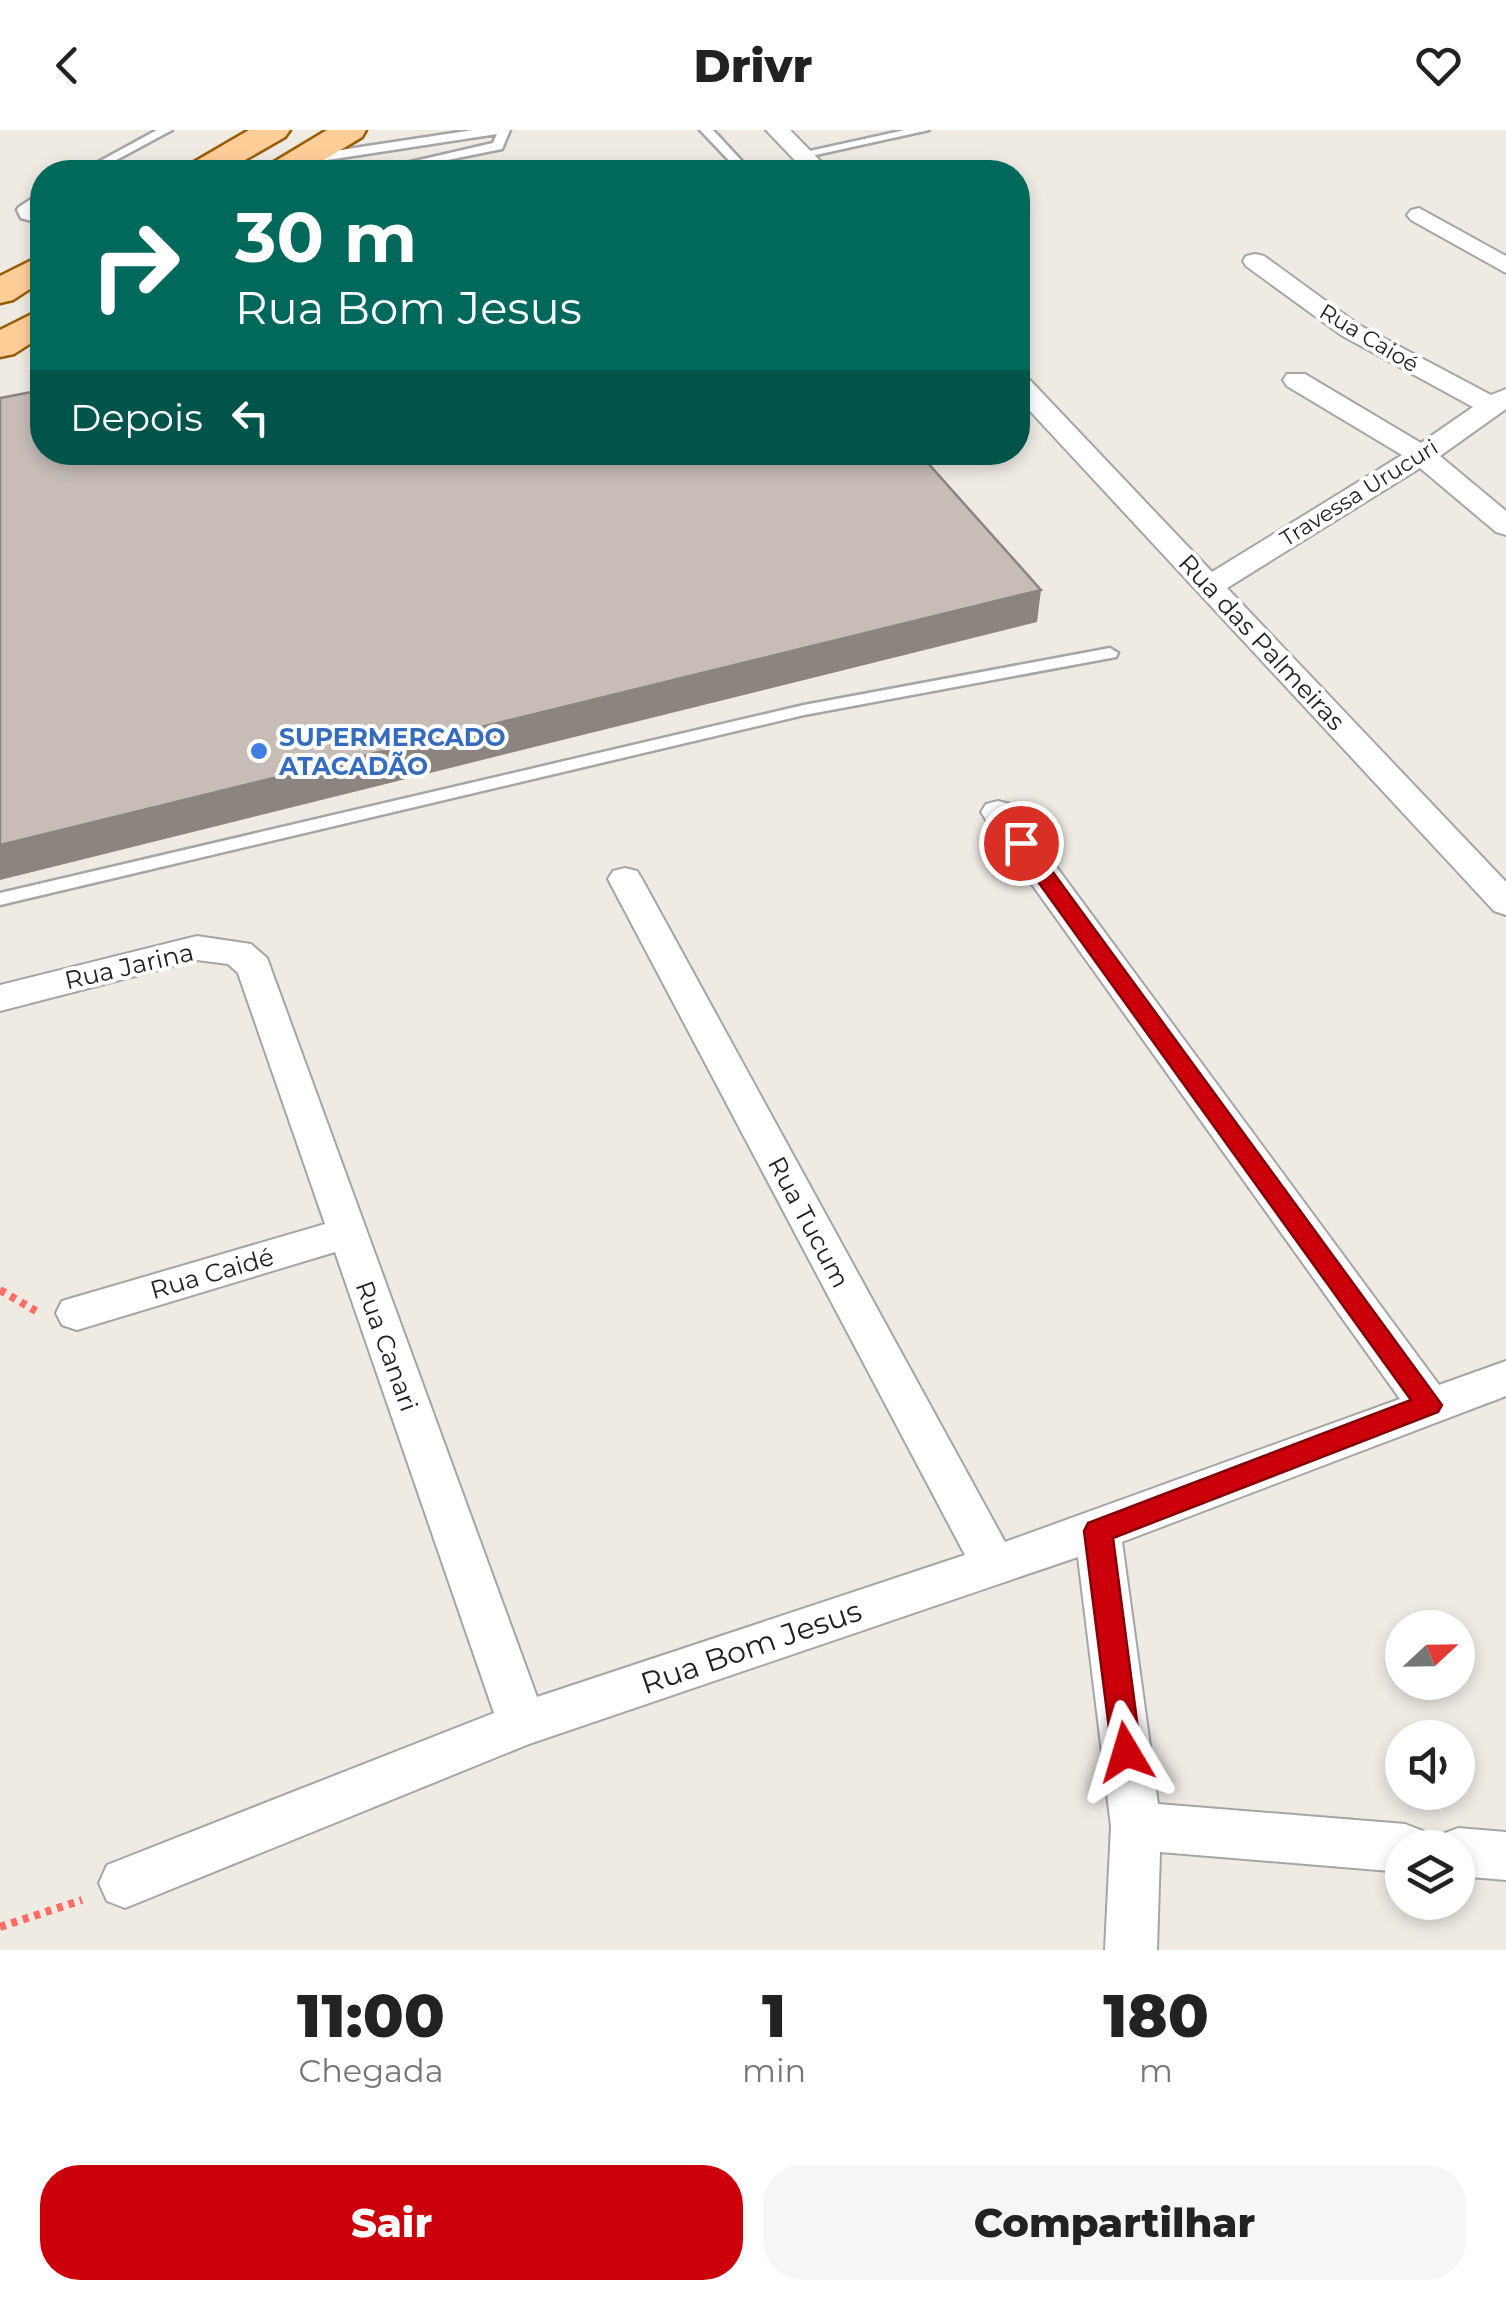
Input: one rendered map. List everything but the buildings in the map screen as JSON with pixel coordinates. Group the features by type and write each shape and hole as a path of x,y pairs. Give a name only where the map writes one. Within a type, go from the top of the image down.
{"main road":[{"path":"301,160 350,130"},
{"path":"218,160 259,132"},
{"path":"0,292 30,273"},
{"path":"0,346 30,327"}],"street":[{"path":"777,130 808,160"},
{"path":"1419,215 1506,266"},
{"name":"Rua Caioé","path":"1255,261 1350,330 1497,401"},
{"path":"1296,380 1422,456 1506,526"},
{"name":"Rua das Palmeiras","path":"1030,396 1506,902"},
{"name":"Travessa Urucuri","path":"1209,586 1422,456 1497,401"},
{"path":"998,812 1428,1405"},
{"name":"Rua Tucum","path":"624,879 994,1565"},
{"name":"Rua Jarina","path":"0,998 197,948 238,953 254,967"},
{"name":"Rua Canari","path":"254,967 522,1724"},
{"name":"Rua Caidé","path":"77,1313 347,1233"},
{"name":"Rua Bom Jesus","path":"125,1884 522,1724 1098,1531 1506,1378"},
{"path":"1098,1531 1136,1826 1131,1950"},
{"path":"1136,1826 1385,1846"},
{"path":"1475,1853 1506,1856"}],"lane":[{"path":"109,160 166,130"},
{"path":"326,160 500,130 498,146 431,160"},
{"path":"706,130 734,160"},
{"path":"802,154 923,130"},
{"path":"0,898 804,710 1110,653"}],"path":[{"path":"0,1926 125,1884"}],"place":[{"name":"SUPERMERCADO ATACADÃO","path":"259,751"}],"route":[{"path":"1021,843 1428,1405 1098,1531 1126,1752"}]}
